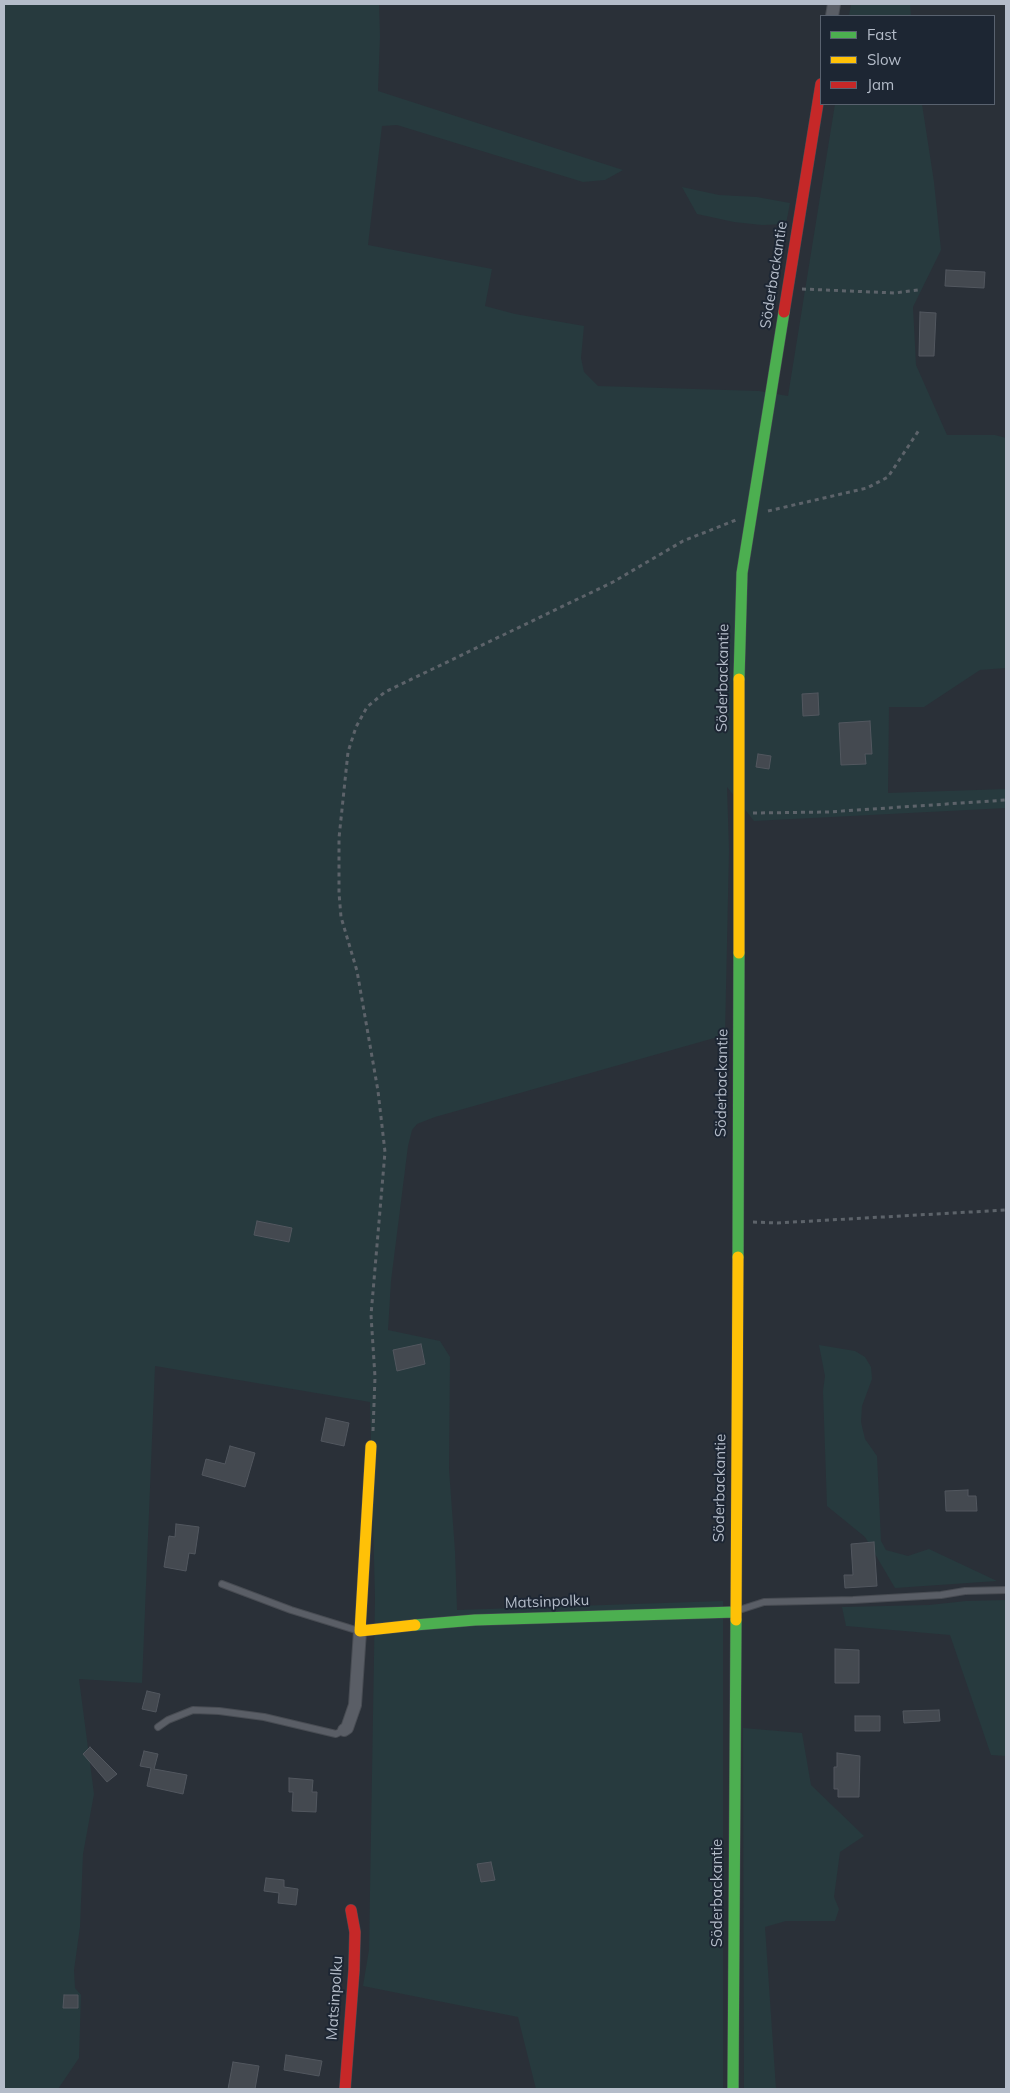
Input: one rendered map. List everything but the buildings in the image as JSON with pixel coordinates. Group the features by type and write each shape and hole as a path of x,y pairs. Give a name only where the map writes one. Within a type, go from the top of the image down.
{"street":[{"name":"Söderbackantie","path":"733,2089 740,812 738,704 742,573 820,90"},
{"path":"344,1730 347,1728 354,1705 372,1446"},
{"name":"Matsinpolku","path":"360,1631 384,1627 475,1620 735,1612"},
{"name":"Matsinpolku","path":"344,2089 354,1970 355,1932 351,1910"}],"lane":[{"path":"222,1584 291,1610 360,1631"},
{"path":"735,1612 764,1602 853,1600 942,1595 965,1591 1006,1590"},
{"path":"158,1727 168,1720 194,1710 202,1710 264,1717 336,1734 344,1730"}],"path":[{"path":"789,287 895,293 918,290"},
{"path":"372,1446 375,1377 371,1315 386,1152 378,1091 357,971 341,917 338,893 339,838 347,761 356,728 367,707 385,692 613,582 683,541 752,514 867,488 888,477 919,430"},
{"path":"740,812 828,812 1006,800"},
{"path":"737,1222 777,1223 1006,1210"}],"green space":[{"path":"4,4 379,4 378,91 623,170 605,180 583,182 397,125 382,126 368,245 492,269 485,306 515,314 584,326 581,358 584,372 598,386 759,391 788,396 835,105 922,105 934,182 941,250 913,307 916,365 947,435 995,435 1006,438 1006,668 980,670 924,707 889,707 888,793 1006,789 1006,808 754,821 727,787 729,850 725,1035 435,1117 417,1124 412,1130 408,1146 391,1281 388,1330 440,1341 450,1357 449,1469 457,1610 723,1601 723,2089 536,2089 518,2017 363,1986 369,1950 375,1598 370,1402 155,1366 142,1683 79,1679 94,1794 83,1854 80,1927 74,1970 75,1988 81,1995 79,2058 58,2089 4,2089"},
{"path":"851,4 910,4 911,15 849,15"},
{"path":"682,187 719,195 757,197 790,203 786,224 762,225 734,222 697,214"},
{"path":"819,1345 855,1351 865,1357 871,1367 872,1379 862,1406 861,1422 865,1439 877,1456 881,1541 886,1550 908,1556 929,1549 997,1581 895,1588 865,1537 827,1506 823,1391 825,1376"},
{"path":"1006,1600 1006,1756 991,1755 950,1635 846,1626 842,1607 929,1605 966,1601"},
{"path":"743,1728 802,1733 811,1785 864,1836 840,1852 834,1897 839,1909 835,1921 786,1921 765,1927 776,2089 744,2089"}],"traffic: fast":[{"path":"739,679 742,573 784,312"},
{"path":"738,1257 739,953"},
{"path":"415,1625 475,1620 735,1612"},
{"path":"733,2089 736,1620"}],"traffic: slow":[{"path":"739,679 739,953"},
{"path":"736,1620 738,1257"},
{"path":"371,1446 360,1631 415,1625"}],"traffic: jam":[{"path":"784,312 820,90"},
{"path":"345,2089 354,1970 355,1932 351,1910"}]}
